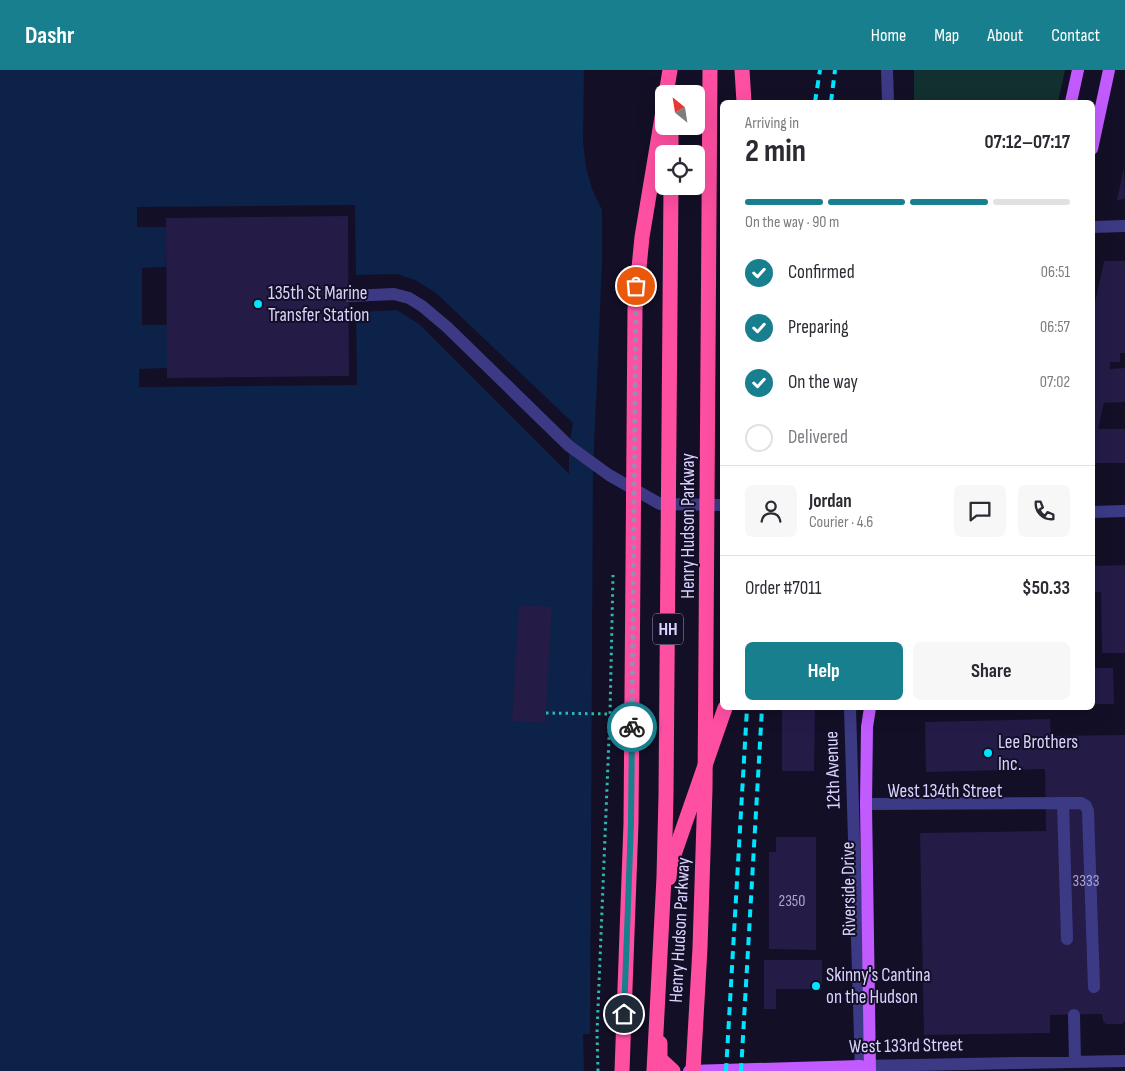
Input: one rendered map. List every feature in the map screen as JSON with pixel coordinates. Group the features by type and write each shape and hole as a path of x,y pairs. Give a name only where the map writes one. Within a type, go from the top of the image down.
{"highway":[{"path":"668,85 671,70"},
{"path":"671,70 671,85"},
{"name":"Henry Hudson Parkway","path":"693,1071 700,948 705,788 710,70"},
{"path":"742,70 744,100"},
{"path":"622,1071 631,823 635,309 642,237 659,135"},
{"name":"Henry Hudson Parkway","path":"654,1071 664,877 666,795 671,195"},
{"path":"673,1071 660,1059 670,866 724,710"}],"main road":[{"path":"1071,100 1078,70"},
{"path":"1095,135 1109,70"},
{"name":"Riverside Drive","path":"864,1069 866,727 870,710"},
{"name":"West 133rd Street","path":"689,1071 864,1069"}],"street":[{"path":"886,70 888,100"},
{"path":"1095,227 1125,226"},
{"path":"349,296 394,294 409,298 422,306 447,327 569,446 609,476 660,504 720,505"},
{"path":"1095,512 1125,511"},
{"name":"12th Avenue","path":"850,710 864,1069"},
{"path":"1063,803 1067,939"},
{"path":"866,804 1041,806 1081,803 1086,806 1088,811 1094,987"},
{"name":"West 134th Street","path":"853,810 1041,806"},
{"path":"1074,1015 1076,1062"},
{"name":"West 133rd Street","path":"864,1069 1125,1061"}],"path":[{"path":"546,713 610,714"}],"green space":[{"path":"914,70 1065,70 1058,100 914,100"}],"water":[{"path":"0,70 584,70 583,142 586,167 592,189 602,210 602,265 593,470 590,1034 583,1034 584,1071 0,1071"}],"pier":[{"name":"135th St Marine Transfer Station","path":"355,205 356,275 397,274 415,280 436,293 573,423 569,446 569,474 419,324 397,310 356,312 357,385 139,387 139,369 167,368 167,325 142,325 142,268 166,267 166,227 137,227 137,207"}],"building":[{"path":"1124,168 1125,199 1117,200"},
{"name":"135th St Marine Transfer Station","path":"348,216 349,376 167,378 166,218"},
{"path":"1104,261 1125,261 1125,353 1120,353 1120,362 1110,362 1110,369 1125,368 1125,402 1104,403 1098,429 1125,429 1125,463 1095,463 1095,303"},
{"path":"1125,565 1125,653 1102,653 1101,592 1095,592 1095,566"},
{"path":"519,605 552,607 545,723 512,721"},
{"path":"1095,668 1113,668 1114,704 1095,704"},
{"path":"782,710 815,710 814,771 782,771"},
{"path":"1050,719 1051,736 1125,735 1125,1021 1122,1024 1106,1024 1103,1021 1102,1014 1050,1015 1050,1033 924,1035 920,833 1046,831 1045,769 926,772 925,722"},
{"path":"776,837 816,837 816,950 769,949 769,852 776,852"},
{"path":"764,960 822,960 822,989 776,989 776,1009 764,1009"}],"railway":[{"path":"815,100 820,70"},
{"path":"831,100 835,70"},
{"path":"726,1071 747,710"},
{"path":"741,1071 762,710"}],"way so far":[{"path":"632,727 636,286"}],"place":[{"name":"135th St Marine Transfer Station","path":"258,304"},
{"name":"Lee Brothers Inc.","path":"988,753"},
{"name":"Skinny's Cantina on the Hudson","path":"816,986"}],"route":[{"path":"624,1014 631,823 632,727"}]}
